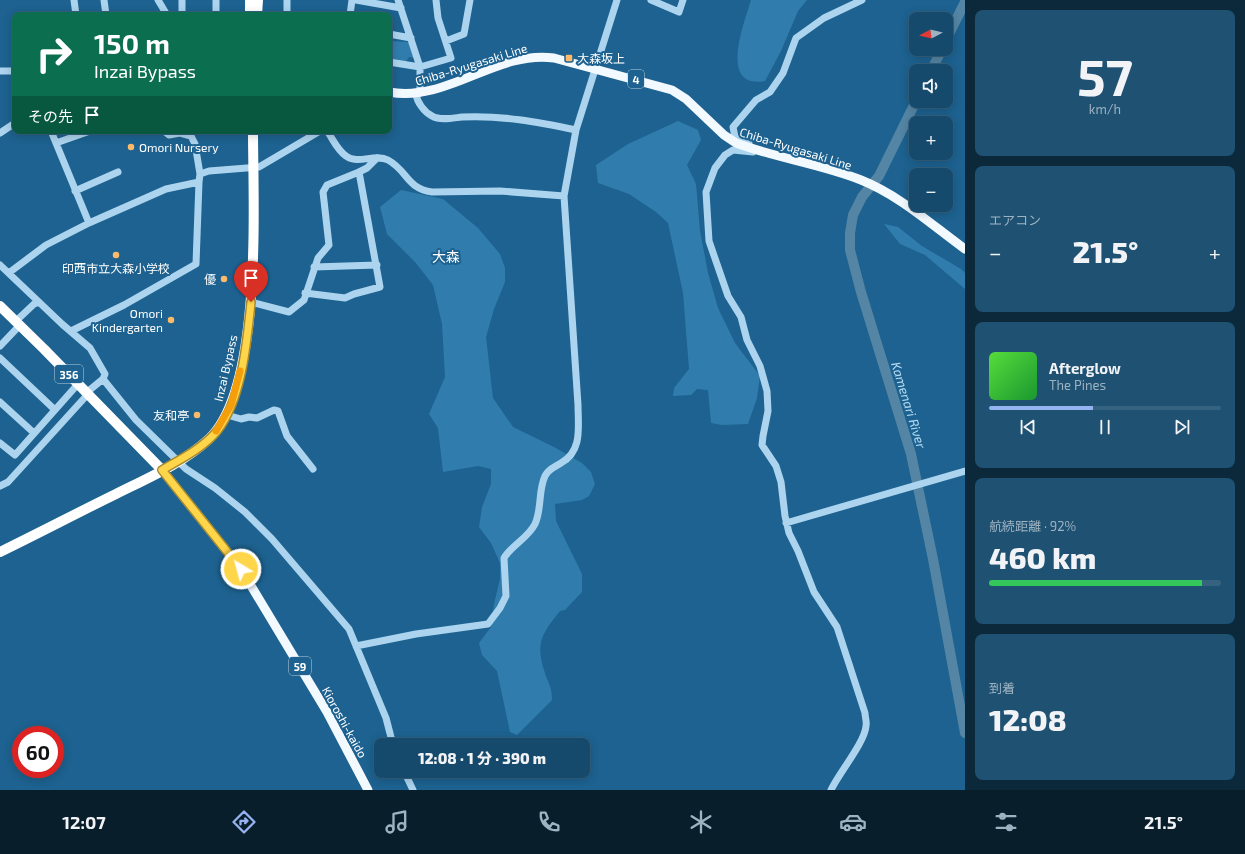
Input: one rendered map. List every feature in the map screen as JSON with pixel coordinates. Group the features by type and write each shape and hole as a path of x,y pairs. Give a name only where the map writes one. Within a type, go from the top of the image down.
{"highway":[{"path":"250,0 250,12"},
{"path":"257,12 258,0"},
{"name":"Inzai Bypass","path":"0,552 179,461 209,439 227,415 239,379 251,302 253,134"},
{"name":"356","path":"0,306 162,470"}],"main road":[{"name":"Chiba-Ryugasaki Line","path":"392,92 402,94 418,93 524,58 548,57 595,68 672,90 686,99 730,139 749,147 864,181 893,196 965,249"},
{"name":"Kioroshi-kaido","path":"162,470 241,569 327,712 368,790"}],"street":[{"path":"74,0 76,12"},
{"path":"104,0 106,12"},
{"path":"158,0 165,12"},
{"path":"182,0 182,12"},
{"path":"216,0 216,12"},
{"path":"287,0 287,12"},
{"path":"350,12 352,0"},
{"path":"356,0 401,8"},
{"path":"398,0 420,67 418,93 421,106 432,116 440,118 493,116 576,130"},
{"path":"392,62 420,67 451,58 438,18 436,0"},
{"path":"446,41 464,34 470,0"},
{"path":"356,646 416,634 488,624 500,608 506,596 504,558 526,536 535,524 544,477 549,470 568,459 575,449 579,437 578,398 564,196 576,130 617,0"},
{"path":"651,0 679,12 683,0"},
{"path":"831,790 837,777 862,740 866,726 864,713 836,626 814,592 786,523 781,482 776,466 762,445 768,411 768,391 760,366 747,340 741,317 726,289 710,241 706,213 706,192 715,168 725,155 733,150 753,152 749,147 749,143 735,137 733,127 756,100 770,92 783,73 796,38 824,18 862,0"},
{"path":"392,35 411,38"},
{"path":"0,71 12,72"},
{"path":"0,134 12,124"},
{"path":"52,134 89,222"},
{"path":"56,143 82,134"},
{"path":"72,331 124,305 196,264 200,174 195,144 191,136 184,134"},
{"path":"200,174 209,171 253,169 267,164 315,134"},
{"path":"329,134 339,150 346,157 354,160 377,158 388,160 412,185 422,191 500,191 564,196"},
{"path":"251,302 289,312 304,300 305,293 318,258 329,245 323,192 327,185 367,168 377,158"},
{"path":"75,191 118,172"},
{"path":"305,293 345,298 380,287 359,172"},
{"path":"10,272 46,245 89,222 166,189 199,182"},
{"path":"0,265 10,272 62,324 90,348 97,357 105,374 103,379 87,393 8,482 0,486"},
{"path":"314,267 377,265"},
{"path":"0,346 34,304 39,302"},
{"path":"0,358 54,409"},
{"path":"103,379 136,420 186,469 215,488 245,512 272,538 349,629 386,718 391,738"},
{"path":"0,443 15,454 78,384"},
{"path":"0,402 34,433"},
{"path":"227,415 241,419 250,417 258,418 274,410 278,410 287,436 313,469"},
{"path":"786,523 965,471"},
{"path":"407,778 412,790"}],"shaded area":[{"path":"751,0 807,0 798,11 781,51 765,81 751,81 742,75 738,65 740,38"},
{"path":"392,41 409,42 414,58 409,57 405,63 392,61"},
{"path":"678,121 698,130 701,140 687,165 696,184 700,231 708,273 718,308 735,343 760,376 757,398 748,424 722,425 711,423 708,390 697,389 691,395 673,396 674,388 689,369 683,293 668,223 656,212 629,194 598,183 596,165 628,144"},
{"path":"401,190 443,199 478,228 500,254 505,268 505,282 494,309 486,337 493,398 513,427 554,447 582,463 591,472 595,484 589,496 582,500 555,504 556,521 582,574 582,592 565,610 560,611 549,625 542,638 540,652 541,661 551,688 552,700 517,735 510,732 497,671 482,655 479,643 491,627 494,604 500,579 500,563 491,543 479,527 482,507 491,484 491,469 478,466 443,472 438,428 429,414 445,377 442,324 433,285 415,262 387,234 380,207"},
{"path":"884,224 898,227 922,246 961,269 965,273 965,289 925,255 900,244"}],"waterway":[{"name":"Kamenari River","path":"953,26 965,2"},
{"name":"Kamenari River","path":"934,64 938,56"},
{"name":"Kamenari River","path":"913,108 879,176 862,197 853,215 850,233 850,250 861,292 911,454 933,559 965,733"}],"slow traffic":[{"path":"216,431 227,415 236,393 240,371"}],"place":[{"name":"大森坂上","path":"569,58"},
{"name":"Omori Nursery","path":"131,147"},
{"name":"印西市立大森小学校","path":"116,255"},
{"name":"優","path":"224,279"},
{"name":"Omori Kindergarten","path":"171,320"},
{"name":"友和亭","path":"197,415"}],"district":[{"name":"大森","path":"446,256"}],"route":[{"path":"241,569 225,547 162,470 200,447 216,431 227,415 236,393 239,379 251,302"}]}
